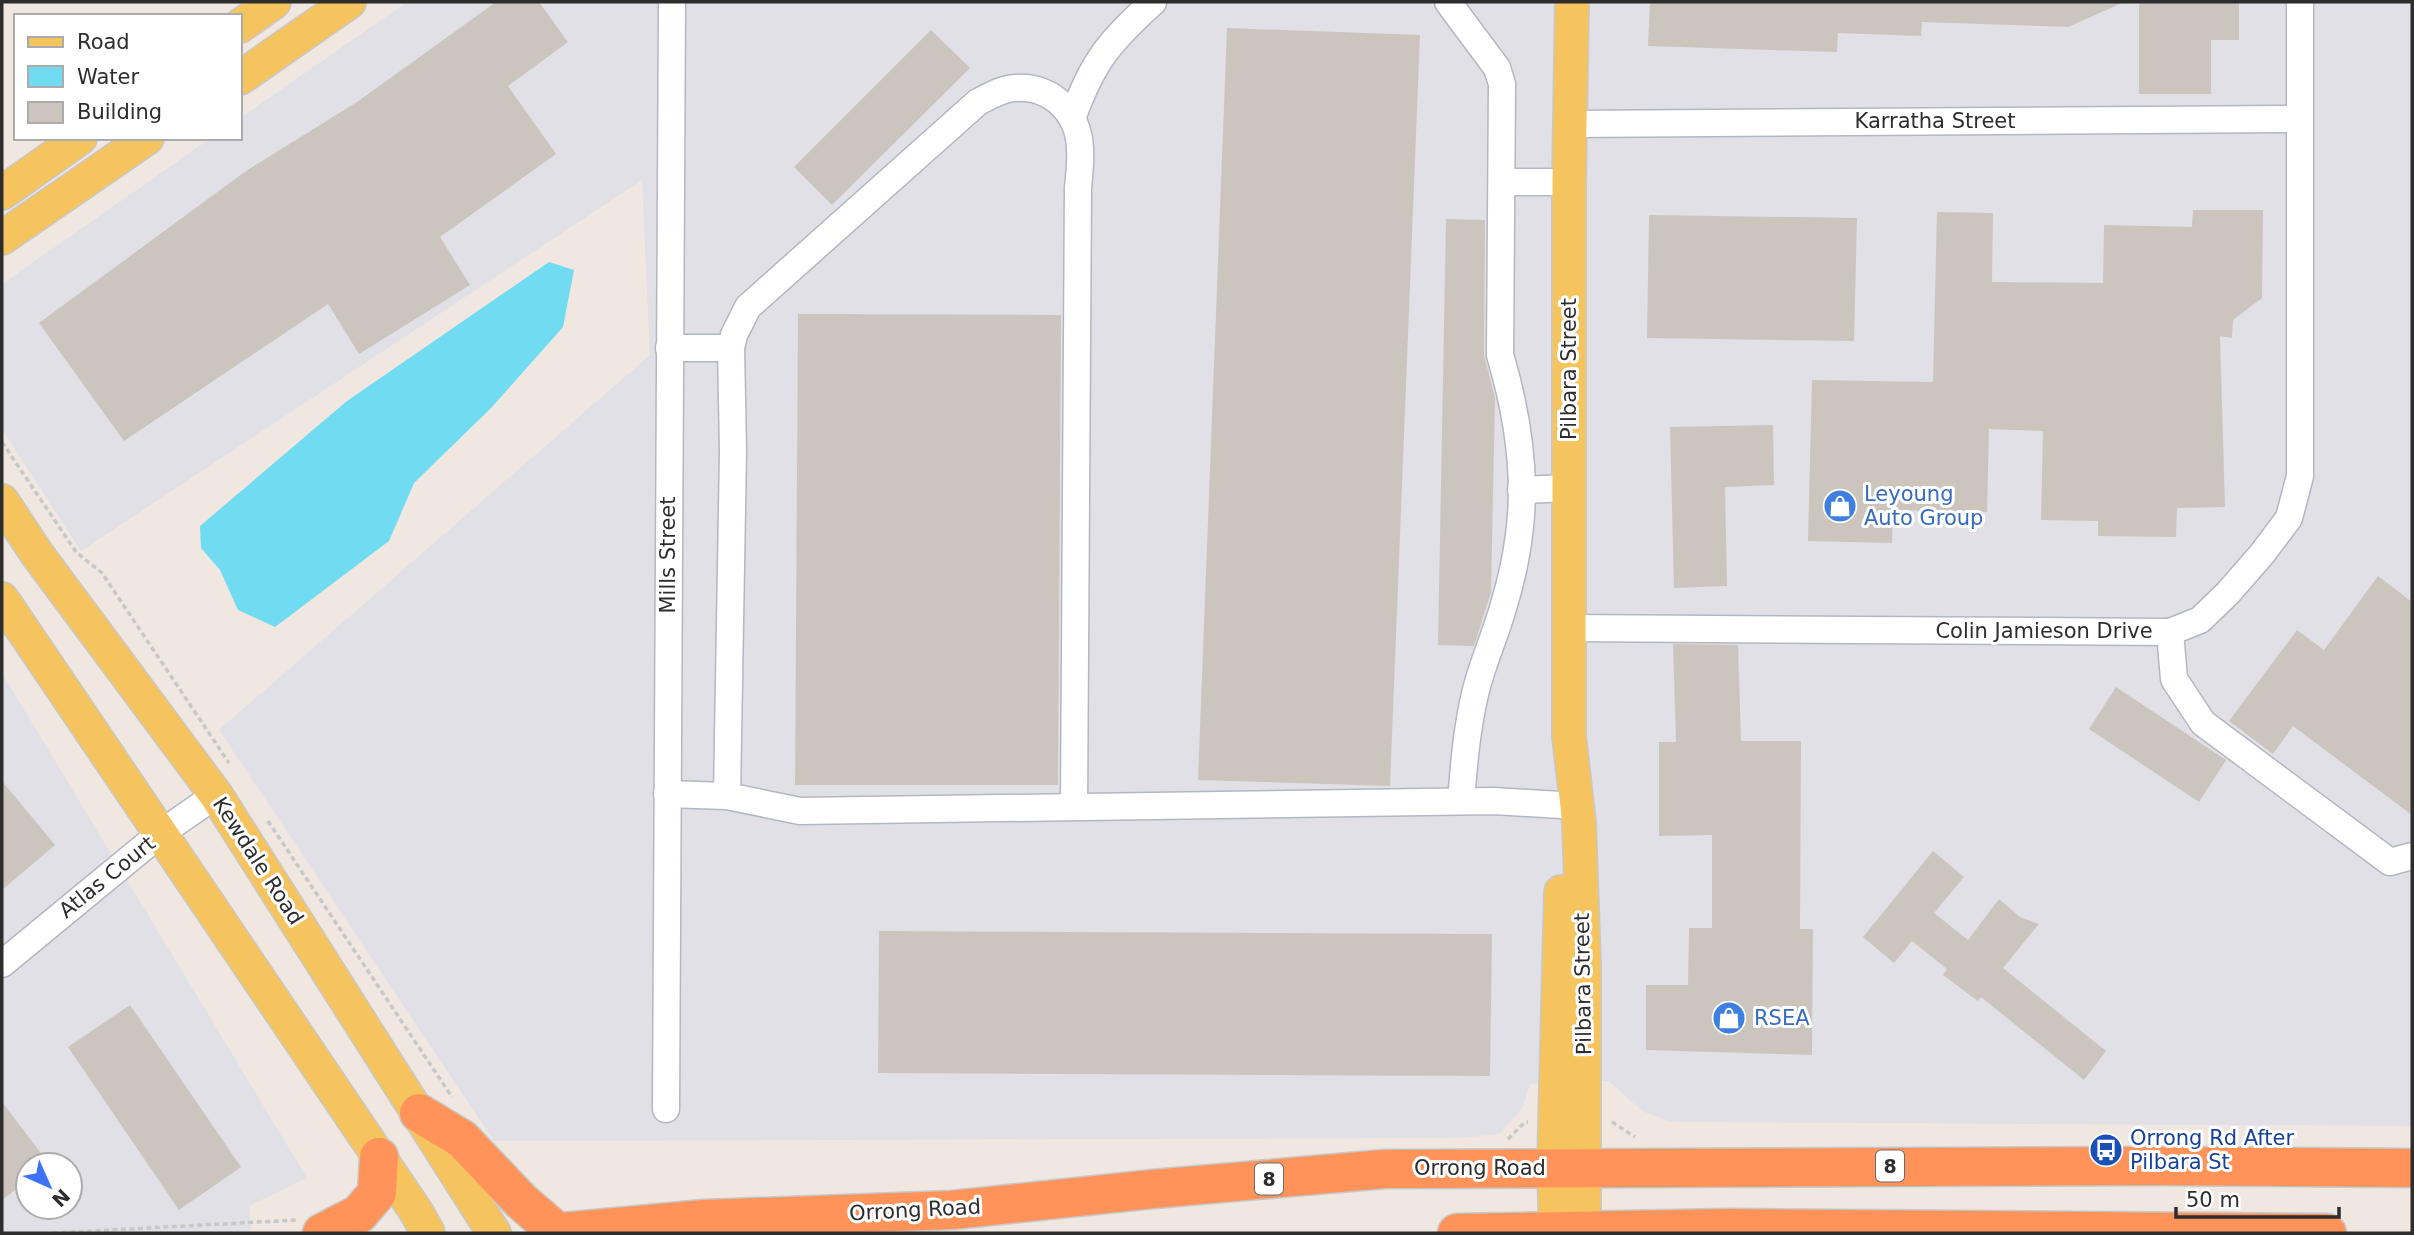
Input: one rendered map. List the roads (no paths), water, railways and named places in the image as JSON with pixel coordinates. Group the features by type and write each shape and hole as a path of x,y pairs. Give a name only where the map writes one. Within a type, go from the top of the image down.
{"highway":[{"path":"418,1113 462,1139 554,1233"},
{"path":"315,1226 359,1214 377,1193 379,1157"},
{"name":"Orrong Road","path":"554,1233 704,1219 952,1210 1385,1169 2153,1166 2412,1168"},
{"path":"1457,1233 2328,1233"}],"main road":[{"path":"242,25 274,2"},
{"path":"242,77 349,2"},
{"name":"Pilbara Street","path":"1570,1168 1584,967 1579,823 1569,736 1569,182 1572,2"},
{"path":"2,193 77,140"},
{"path":"2,238 144,140"},
{"name":"Kewdale Road","path":"2,502 37,554 216,795 494,1233"},
{"path":"2,599 428,1233"},
{"name":"Pilbara Street","path":"1569,736 1562,805 1570,1231"}],"street":[{"name":"Mills Street","path":"666,1109 672,2"},
{"path":"1074,806 1080,148 1073,116 1084,85 1101,54 1153,2"},
{"path":"1448,2 1497,68 1502,84 1500,355 1515,420 1521,490 1519,534 1513,569 1503,609 1476,688 1470,717 1461,801"},
{"name":"Colin Jamieson Drive","path":"1568,628 2170,632 2200,620 2228,593 2289,519 2300,477 2300,2"},
{"path":"727,796 733,452 731,348 734,335 748,307 978,102 1006,89 1031,87 1054,97 1073,116"},
{"name":"Karratha Street","path":"1571,124 2299,119"},
{"path":"1502,182 1569,182"},
{"path":"669,348 731,348"},
{"path":"1521,490 1569,488"},
{"path":"2170,632 2174,680 2203,723 2390,862 2412,856"},
{"path":"667,794 727,796 800,811 1461,801 1562,805"},
{"name":"Atlas Court","path":"2,964 161,833 216,795"}],"water":[{"path":"549,262 574,270 563,327 491,408 414,483 389,541 275,627 238,610 220,570 201,548 200,526 347,401"}],"place":[{"name":"Leyoung Auto Group","path":"1840,506"},
{"name":"RSEA","path":"1729,1018"},
{"name":"Orrong Rd After Pilbara St","path":"2106,1150"}]}
